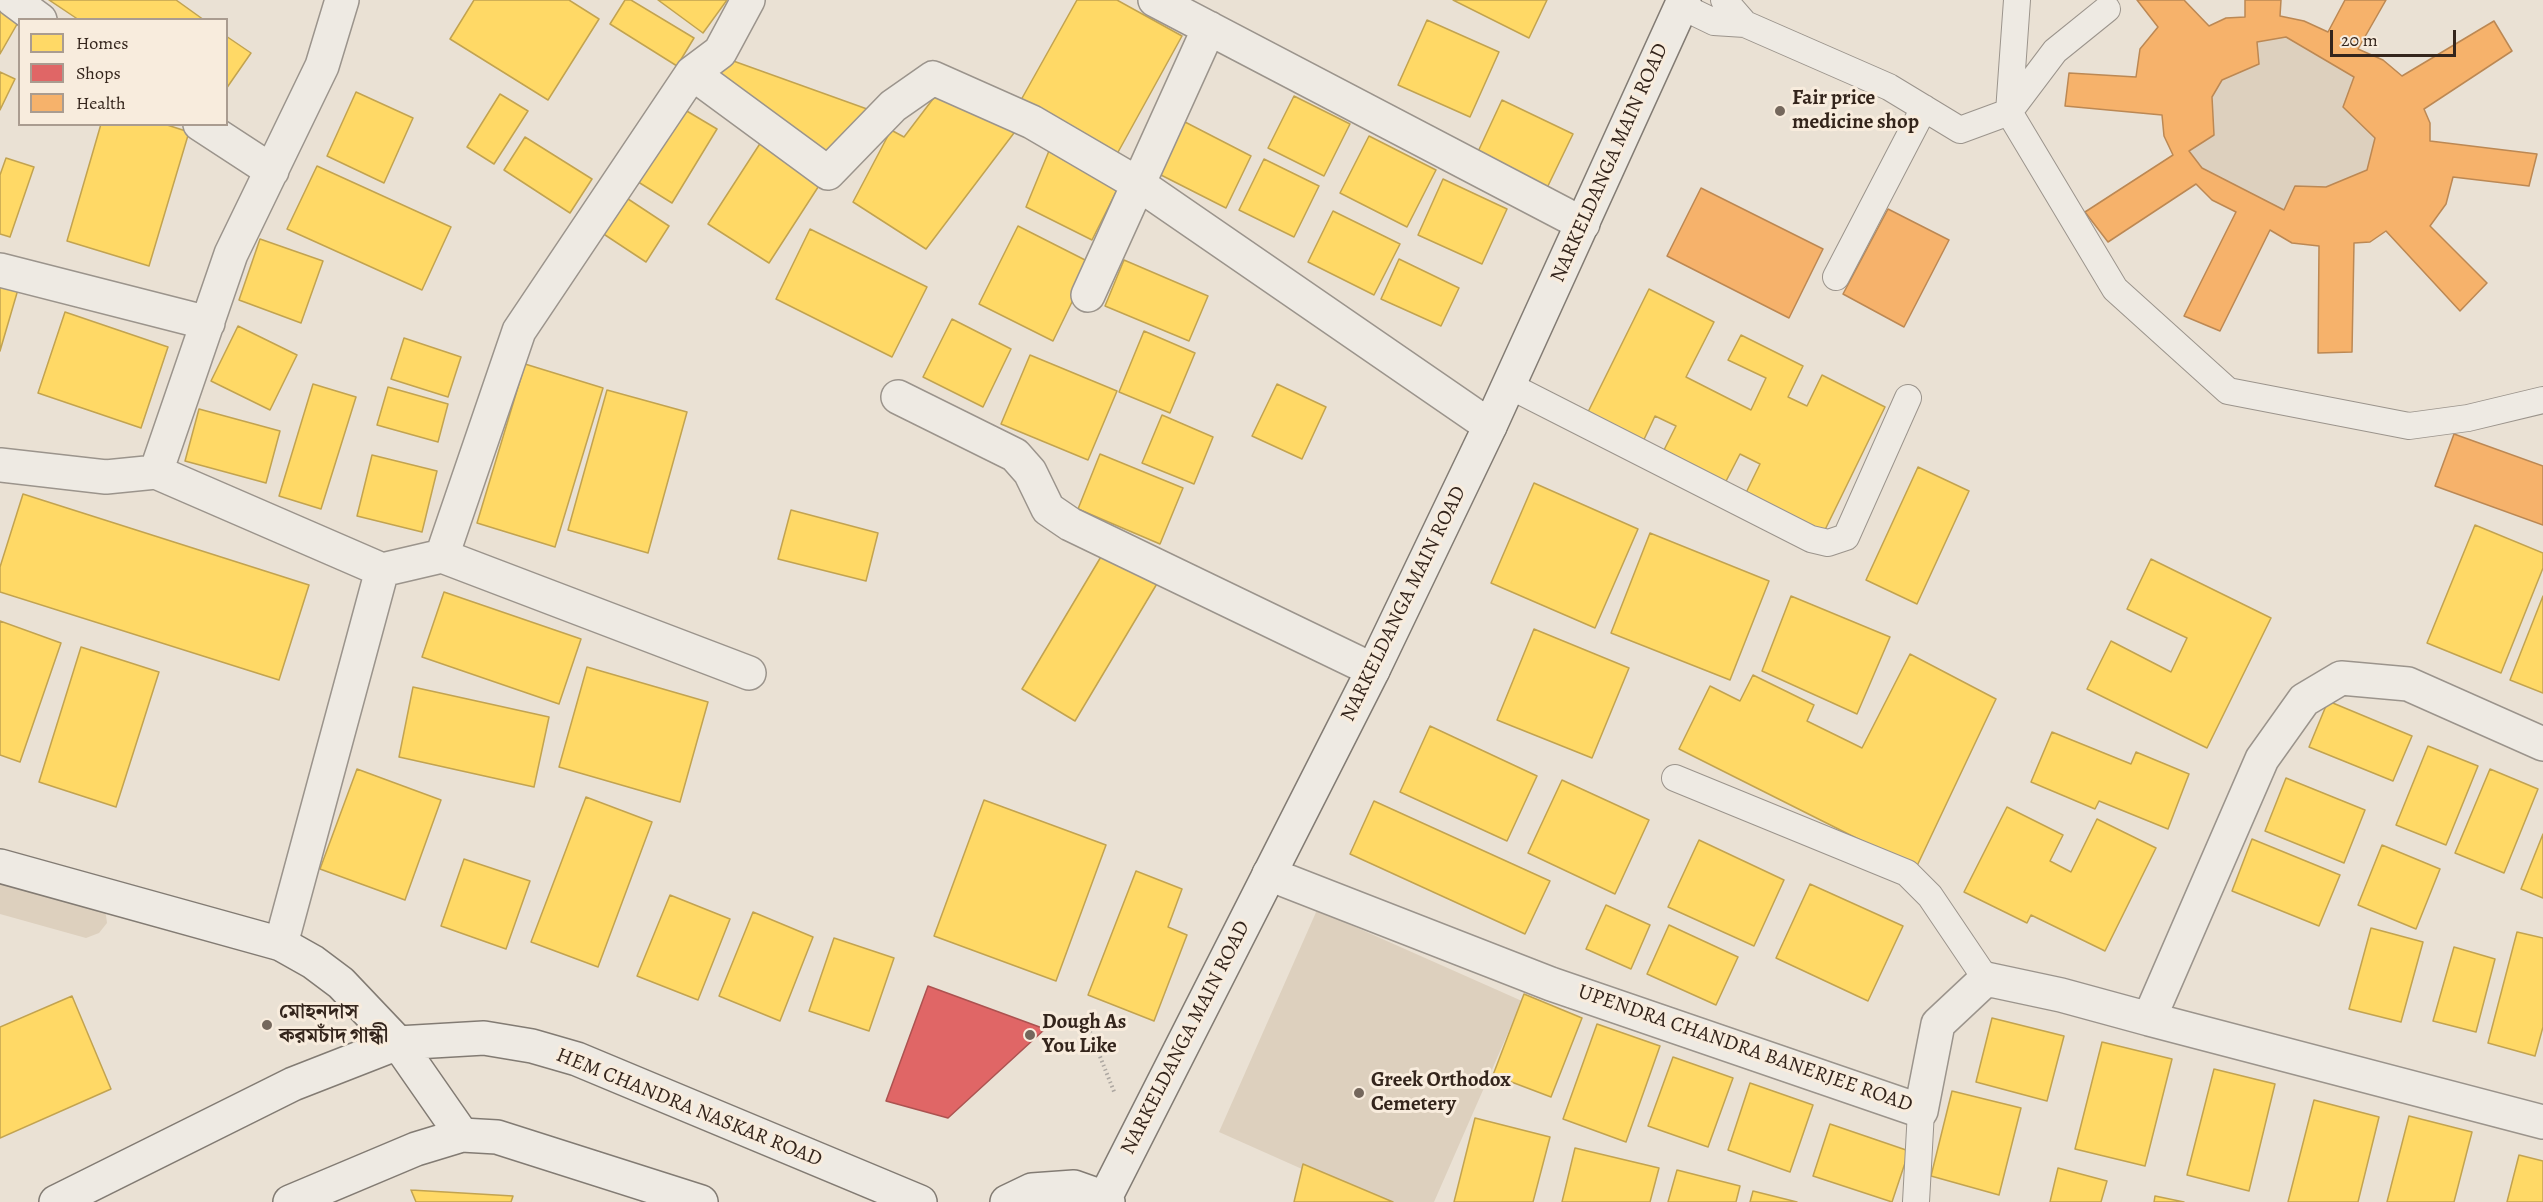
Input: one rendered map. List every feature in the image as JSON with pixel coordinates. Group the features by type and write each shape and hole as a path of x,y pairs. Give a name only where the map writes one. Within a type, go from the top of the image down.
{"street":[{"path":"13,0 37,18"},
{"path":"156,472 231,254 322,66 342,0"},
{"path":"442,556 519,331 692,74 720,52 748,0"},
{"path":"1155,0 1583,224"},
{"name":"NARKELDANGA MAIN ROAD","path":"1106,1200 1373,670 1490,426 1682,3"},
{"path":"1088,295 1140,185 1209,28"},
{"path":"692,74 828,173 893,106 933,78 1032,122 1140,185 1490,426"},
{"path":"203,126 272,171"},
{"path":"0,270 208,323"},
{"path":"898,397 1015,455 1030,472 1048,509 1070,524 1373,670"},
{"path":"0,465 106,477 156,472 382,570 442,556 748,673"},
{"path":"281,944 382,570"},
{"path":"2149,1019 2262,759 2304,700 2342,678 2408,684 2543,744"},
{"path":"0,866 281,944 312,962 341,983 398,1043 462,1135"},
{"name":"UPENDRA CHANDRA BANERJEE ROAD","path":"1269,874 1551,984 1921,1111 1938,1024 1986,979"},
{"path":"1986,979 2061,995 2543,1122"},
{"name":"HEM CHANDRA NASKAR ROAD","path":"56,1202 293,1084 398,1043 484,1038 532,1046 577,1059 920,1202"},
{"path":"290,1202 416,1149 462,1135 497,1137 701,1202"},
{"path":"1007,1202 1032,1190 1074,1187 1106,1200"}],"lane":[{"path":"1724,0 1745,24"},
{"path":"2017,0 2009,112 2115,289 2228,391 2409,426 2468,418 2543,400"},
{"path":"1682,3 1714,22 1745,24 1889,87 1960,130 2009,112 2055,51 2107,9"},
{"path":"1836,277 1924,108"},
{"path":"1508,385 1811,539 1828,543 1846,537 1908,398"},
{"path":"1675,778 1907,873 1930,896 1986,979"},
{"path":"1916,1202 1921,1111"}],"path":[{"path":"1085,1019 1098,1049"}],"shaded area":[{"path":"2286,37 2354,77 2343,107 2375,138 2367,170 2326,187 2295,186 2284,210 2202,168 2189,151 2214,135 2212,97 2222,80 2259,64 2257,42"},
{"path":"0,870 105,908 107,923 99,933 86,938 0,914"},
{"name":"Greek Orthodox Cemetery","path":"1317,910 1522,1001 1434,1202 1376,1202 1219,1132"}],"building: Homes":[{"path":"0,0 24,12 21,18 18,18 18,22 0,54"},
{"path":"49,0 176,0 201,18 76,18"},
{"path":"474,0 569,0 599,19 548,100 450,39"},
{"path":"625,0 631,0 694,38 677,66 610,24"},
{"path":"658,0 727,0 703,33"},
{"path":"1077,0 1117,0 1182,36 1117,154 1021,100"},
{"path":"1453,0 1547,0 1529,38"},
{"path":"1427,20 1499,52 1470,117 1398,85"},
{"path":"228,37 251,53 228,86"},
{"path":"725,58 867,109 830,164 711,77"},
{"path":"0,72 15,79 0,110"},
{"path":"939,91 1017,129 926,249 853,202 891,130 904,137"},
{"path":"356,92 413,118 384,183 327,156"},
{"path":"500,94 528,111 494,164 467,147"},
{"path":"1294,96 1350,124 1324,176 1268,148"},
{"path":"1502,100 1573,134 1546,190 1476,156"},
{"path":"680,107 717,129 672,203 635,180"},
{"path":"1185,122 1251,156 1226,208 1159,174"},
{"path":"100,126 170,126 189,132 149,266 67,241"},
{"path":"1369,136 1436,170 1407,227 1340,193"},
{"path":"525,137 592,179 570,213 504,170"},
{"path":"761,142 822,181 769,263 708,224"},
{"path":"1051,146 1121,182 1092,240 1026,207"},
{"path":"6,158 34,167 10,237 0,234 0,175"},
{"path":"1264,159 1319,186 1294,237 1239,210"},
{"path":"317,166 451,227 422,290 287,229"},
{"path":"1443,179 1507,209 1482,264 1418,235"},
{"path":"616,191 669,226 646,262 593,227"},
{"path":"1333,211 1400,244 1374,295 1308,262"},
{"path":"1018,226 1091,263 1053,341 979,304"},
{"path":"810,229 927,287 892,357 776,299"},
{"path":"260,239 323,261 301,323 239,300"},
{"path":"1399,259 1459,288 1441,326 1381,299"},
{"path":"1124,260 1208,296 1189,341 1105,306"},
{"path":"0,280 19,286 0,351"},
{"path":"1649,289 1714,322 1686,377 1751,410 1766,378 1728,360 1741,335 1803,366 1788,397 1807,406 1822,375 1885,407 1821,538 1743,499 1760,464 1740,454 1722,489 1660,458 1676,426 1655,416 1640,448 1584,420"},
{"path":"65,312 168,347 141,428 38,393"},
{"path":"952,319 1011,349 983,407 923,377"},
{"path":"238,326 297,355 270,410 211,381"},
{"path":"1144,331 1195,353 1170,413 1119,392"},
{"path":"404,338 461,357 448,397 391,379"},
{"path":"1030,355 1117,391 1088,460 1001,424"},
{"path":"525,364 603,388 555,547 477,523"},
{"path":"313,384 356,397 321,509 279,496"},
{"path":"1277,384 1326,407 1302,459 1252,436"},
{"path":"388,387 448,404 438,442 377,425"},
{"path":"607,390 687,412 648,553 568,530"},
{"path":"199,409 280,431 266,483 185,461"},
{"path":"1162,415 1213,437 1194,484 1142,463"},
{"path":"1100,454 1183,488 1160,544 1078,509"},
{"path":"372,455 437,471 422,532 357,516"},
{"path":"1918,467 1969,491 1917,604 1866,580"},
{"path":"1534,483 1638,529 1595,628 1491,583"},
{"path":"23,494 309,585 279,680 0,592 0,567"},
{"path":"791,510 878,533 866,581 778,559"},
{"path":"2475,525 2543,553 2543,568 2501,673 2427,643"},
{"path":"1650,533 1769,581 1730,680 1611,633"},
{"path":"1105,550 1158,582 1075,721 1022,689"},
{"path":"2151,559 2271,618 2207,748 2087,689 2111,641 2171,672 2187,638 2127,609"},
{"path":"444,592 581,639 559,704 422,657"},
{"path":"1791,596 1890,637 1857,714 1762,671"},
{"path":"2543,596 2543,693 2510,680"},
{"path":"0,621 61,643 20,762 0,755"},
{"path":"1534,629 1629,668 1592,758 1497,720"},
{"path":"81,647 159,672 116,807 39,782"},
{"path":"1910,654 1996,699 1916,868 1679,749 1710,686 1740,701 1753,675 1814,705 1807,721 1862,748"},
{"path":"587,667 708,702 680,802 559,767"},
{"path":"413,687 549,717 534,787 399,757"},
{"path":"2328,701 2412,736 2393,781 2309,747"},
{"path":"1430,726 1537,776 1507,841 1400,792"},
{"path":"2052,732 2131,764 2136,752 2189,774 2168,829 2099,801 2095,809 2031,782"},
{"path":"2428,746 2478,766 2446,845 2396,825"},
{"path":"357,769 441,800 405,900 320,869"},
{"path":"2490,769 2538,789 2504,873 2455,853"},
{"path":"2286,778 2365,810 2344,863 2265,831"},
{"path":"1562,780 1649,820 1615,894 1528,853"},
{"path":"586,797 652,822 598,967 531,942"},
{"path":"984,800 1106,845 1056,981 934,936"},
{"path":"1374,801 1550,881 1525,934 1350,854"},
{"path":"2007,807 2063,835 2050,861 2071,872 2097,819 2156,848 2105,951 2031,915 2027,923 1964,892"},
{"path":"2543,834 2543,898 2521,889"},
{"path":"2252,839 2340,875 2319,926 2232,891"},
{"path":"1699,840 1784,880 1754,946 1668,907"},
{"path":"2382,845 2440,869 2416,929 2358,905"},
{"path":"464,859 530,881 506,949 441,926"},
{"path":"1136,871 1182,889 1168,927 1187,935 1154,1021 1088,995"},
{"path":"1810,884 1903,926 1868,1001 1776,958"},
{"path":"670,895 730,919 698,1000 637,976"},
{"path":"1606,905 1650,925 1631,969 1586,949"},
{"path":"753,912 813,937 780,1021 719,996"},
{"path":"1669,925 1738,957 1716,1005 1647,974"},
{"path":"2371,928 2423,942 2401,1022 2349,1009"},
{"path":"2517,932 2543,938 2543,1027 2535,1056 2488,1043"},
{"path":"834,938 894,958 869,1031 809,1011"},
{"path":"2454,947 2495,959 2476,1032 2433,1021"},
{"path":"1524,994 1582,1018 1551,1097 1493,1075"},
{"path":"72,996 111,1089 0,1138 0,1027"},
{"path":"1992,1018 2064,1036 2047,1101 1976,1082"},
{"path":"1597,1024 1660,1046 1626,1142 1563,1119"},
{"path":"2102,1042 2172,1059 2145,1166 2075,1149"},
{"path":"1673,1057 1733,1078 1708,1147 1648,1126"},
{"path":"2214,1069 2275,1084 2249,1191 2187,1175"},
{"path":"1750,1083 1813,1105 1790,1172 1728,1150"},
{"path":"1952,1091 2021,1108 1999,1195 1931,1176"},
{"path":"2314,1100 2379,1117 2358,1202 2288,1202"},
{"path":"2409,1116 2472,1132 2454,1202 2387,1202"},
{"path":"1475,1118 1550,1137 1533,1202 1454,1202"},
{"path":"1830,1124 1909,1151 1892,1202 1813,1176"},
{"path":"1575,1148 1659,1168 1650,1202 1562,1202"},
{"path":"2519,1155 2543,1161 2543,1202 2507,1202"},
{"path":"1303,1164 1393,1202 1294,1202"},
{"path":"2058,1168 2107,1181 2101,1202 2050,1202"},
{"path":"1677,1170 1740,1186 1736,1202 1668,1202"},
{"path":"411,1190 513,1196 511,1202 416,1202"},
{"path":"1753,1191 1797,1202 1750,1202"},
{"path":"2155,1196 2184,1202 2154,1202"}],"building: Shops":[{"path":"928,986 1045,1029 948,1118 886,1101"}],"building: Health":[{"path":"2137,0 2184,0 2209,26 2226,18 2245,17 2245,0 2281,0 2280,16 2304,21 2328,32 2345,0 2386,0 2358,49 2383,60 2402,76 2494,21 2512,51 2424,109 2430,123 2430,141 2537,154 2529,186 2453,177 2446,204 2430,226 2487,283 2460,311 2386,231 2370,242 2354,243 2352,352 2318,353 2319,246 2292,243 2270,230 2220,331 2184,316 2236,212 2212,200 2196,184 2108,242 2085,212 2173,155 2164,136 2162,115 2065,106 2069,73 2136,77 2140,49 2158,27","holes":["2286,37 2354,77 2343,107 2375,138 2367,170 2326,187 2295,186 2284,210 2202,168 2189,151 2214,135 2212,97 2222,80 2259,64 2257,42"]},
{"path":"1701,188 1823,249 1789,318 1667,256"},
{"path":"1888,209 1949,240 1904,327 1843,294"},
{"path":"2454,434 2543,466 2543,525 2435,486"}],"place":[{"name":"Fair price medicine shop","path":"1780,111"},
{"name":"মোহনদাস করমচাঁদ গান্ধী","path":"267,1025"},
{"name":"Dough As You Like","path":"1030,1035"},
{"name":"Greek Orthodox Cemetery","path":"1359,1093"}]}
